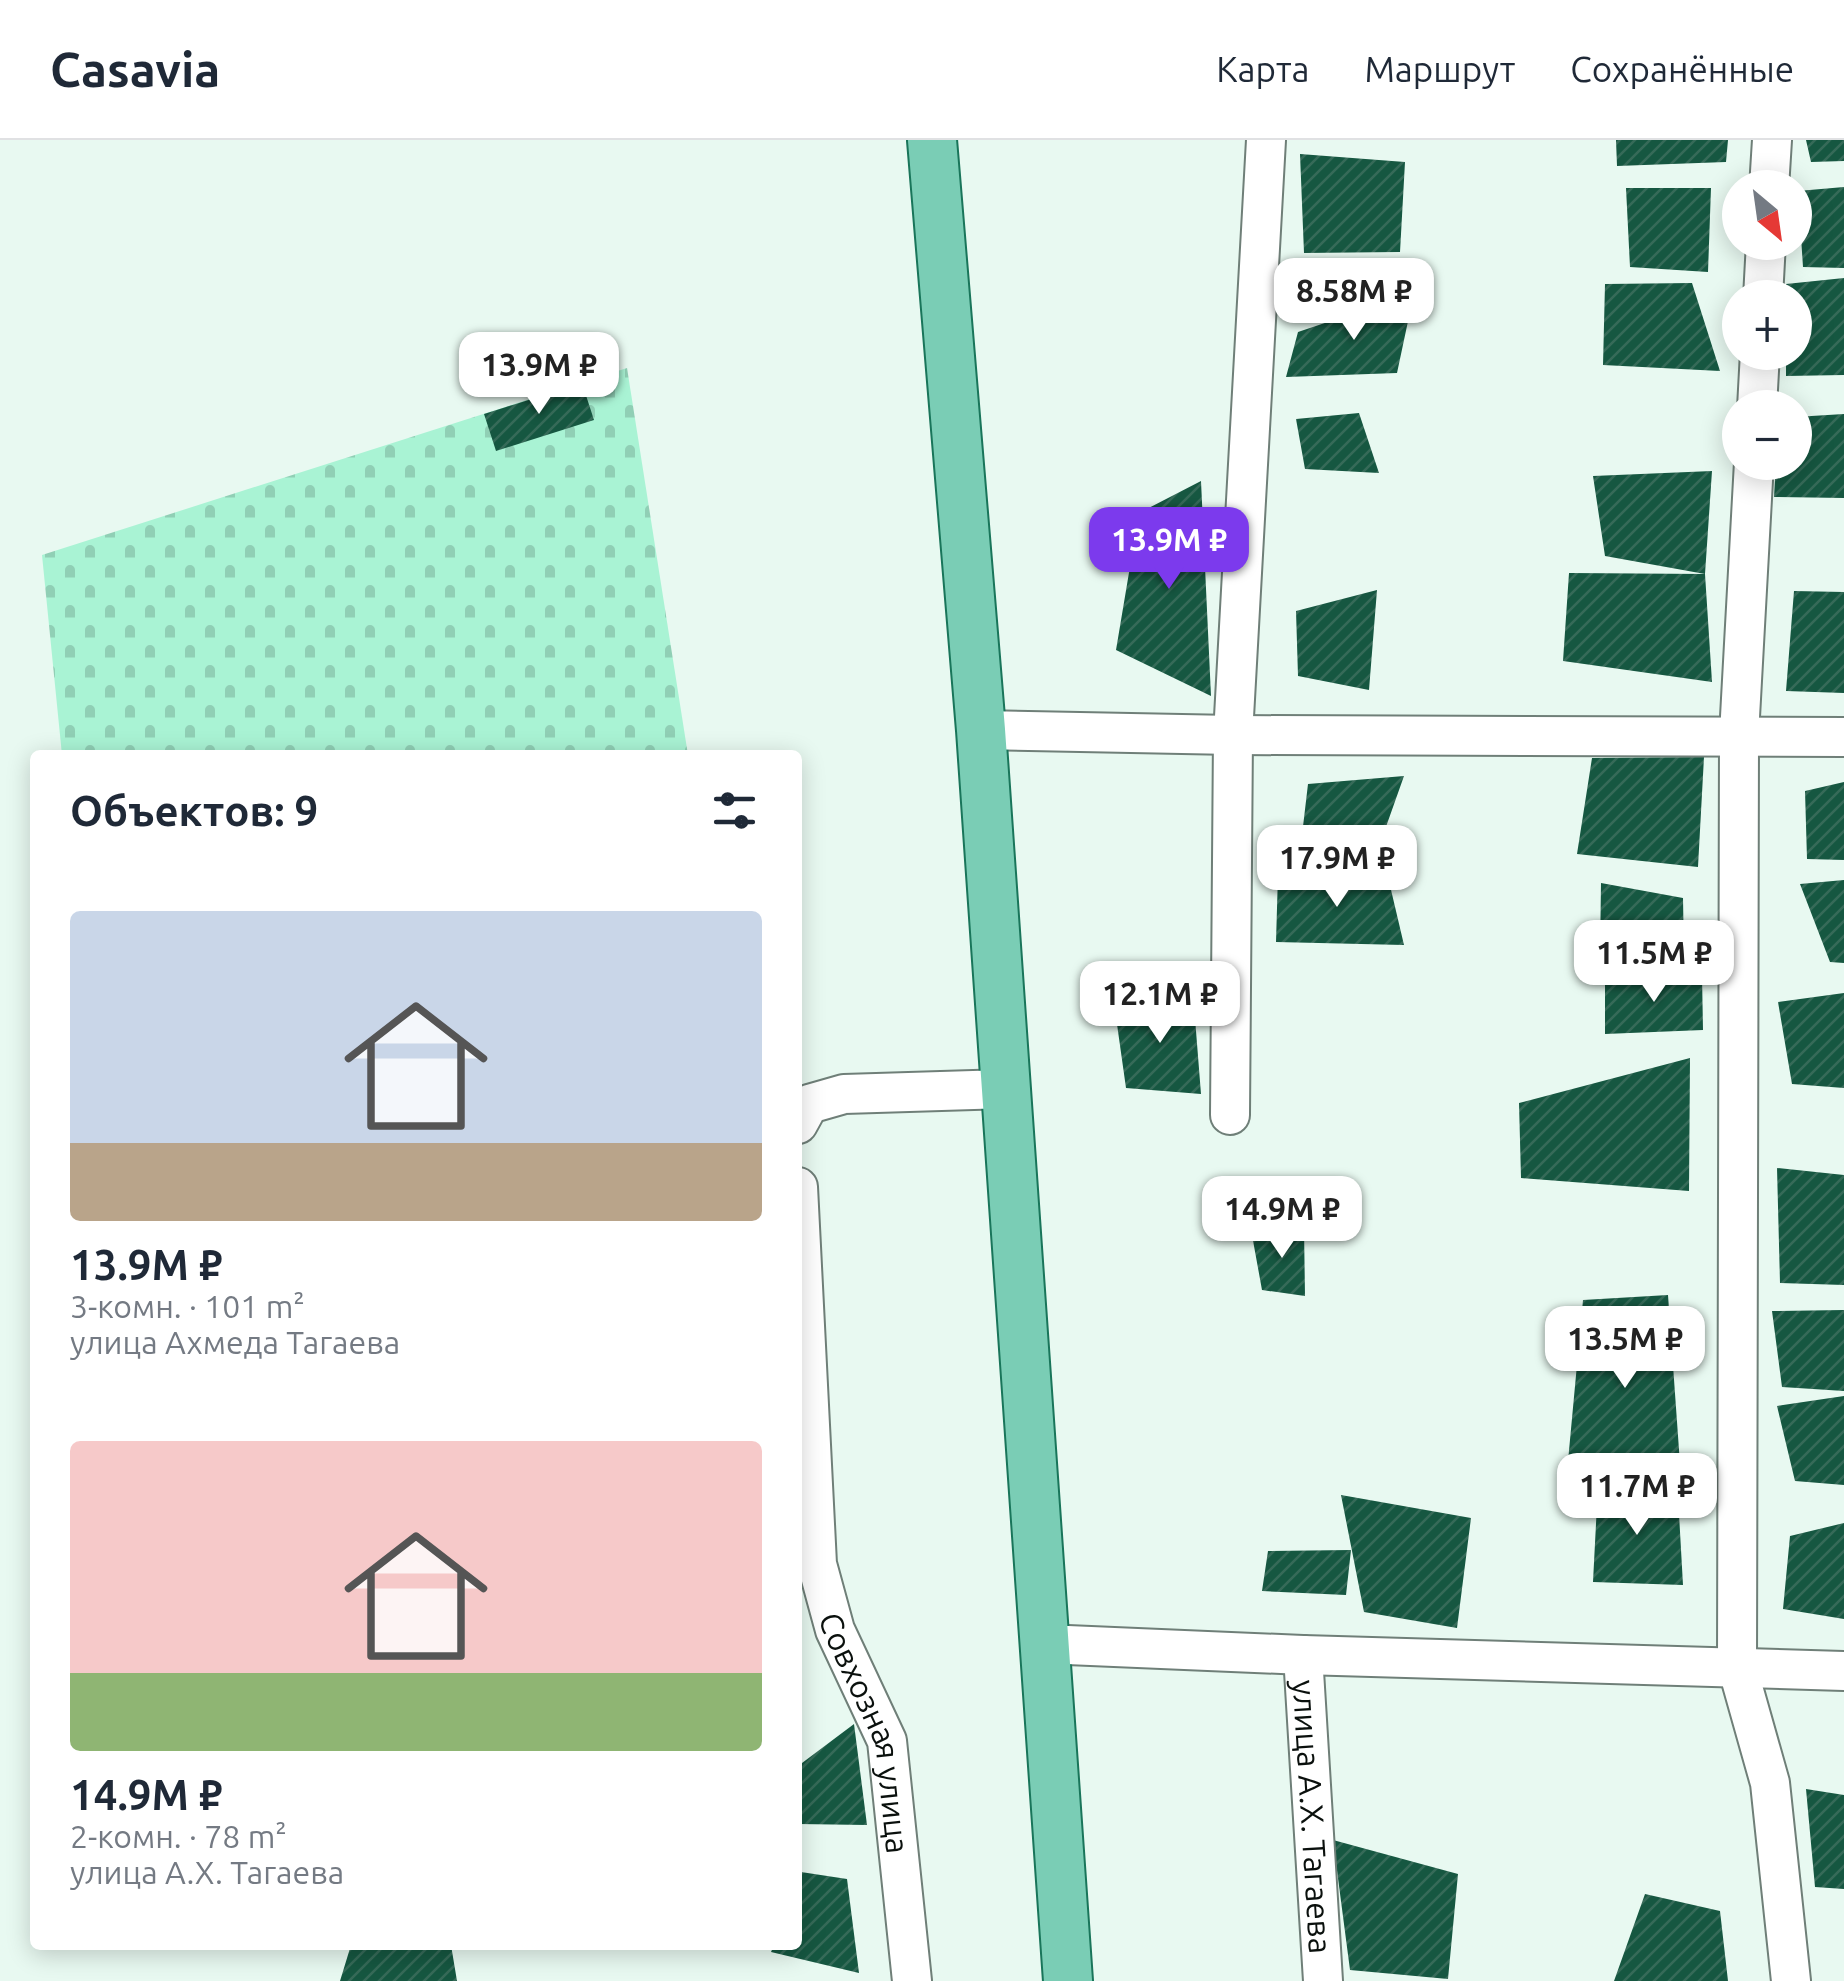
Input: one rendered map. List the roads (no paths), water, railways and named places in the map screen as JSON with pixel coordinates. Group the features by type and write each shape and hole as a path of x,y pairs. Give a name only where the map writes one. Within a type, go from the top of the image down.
{"main road":[{"path":"932,140 981,730 1068,1981"}],"street":[{"path":"1230,1115 1233,735 1266,140"},
{"path":"1770,170 1772,140"},
{"path":"1753,480 1739,735 1737,1666 1770,1783 1791,1981"},
{"path":"981,730 1844,737"},
{"path":"802,1117 809,1104 844,1094 1006,1090"},
{"name":"Совхозная улица","path":"802,1267 817,1564 835,1630 888,1742 912,1981"},
{"path":"1044,1644 1844,1672"},
{"name":"улица А.Х. Тагаева","path":"1303,1656 1322,1981"}]}
